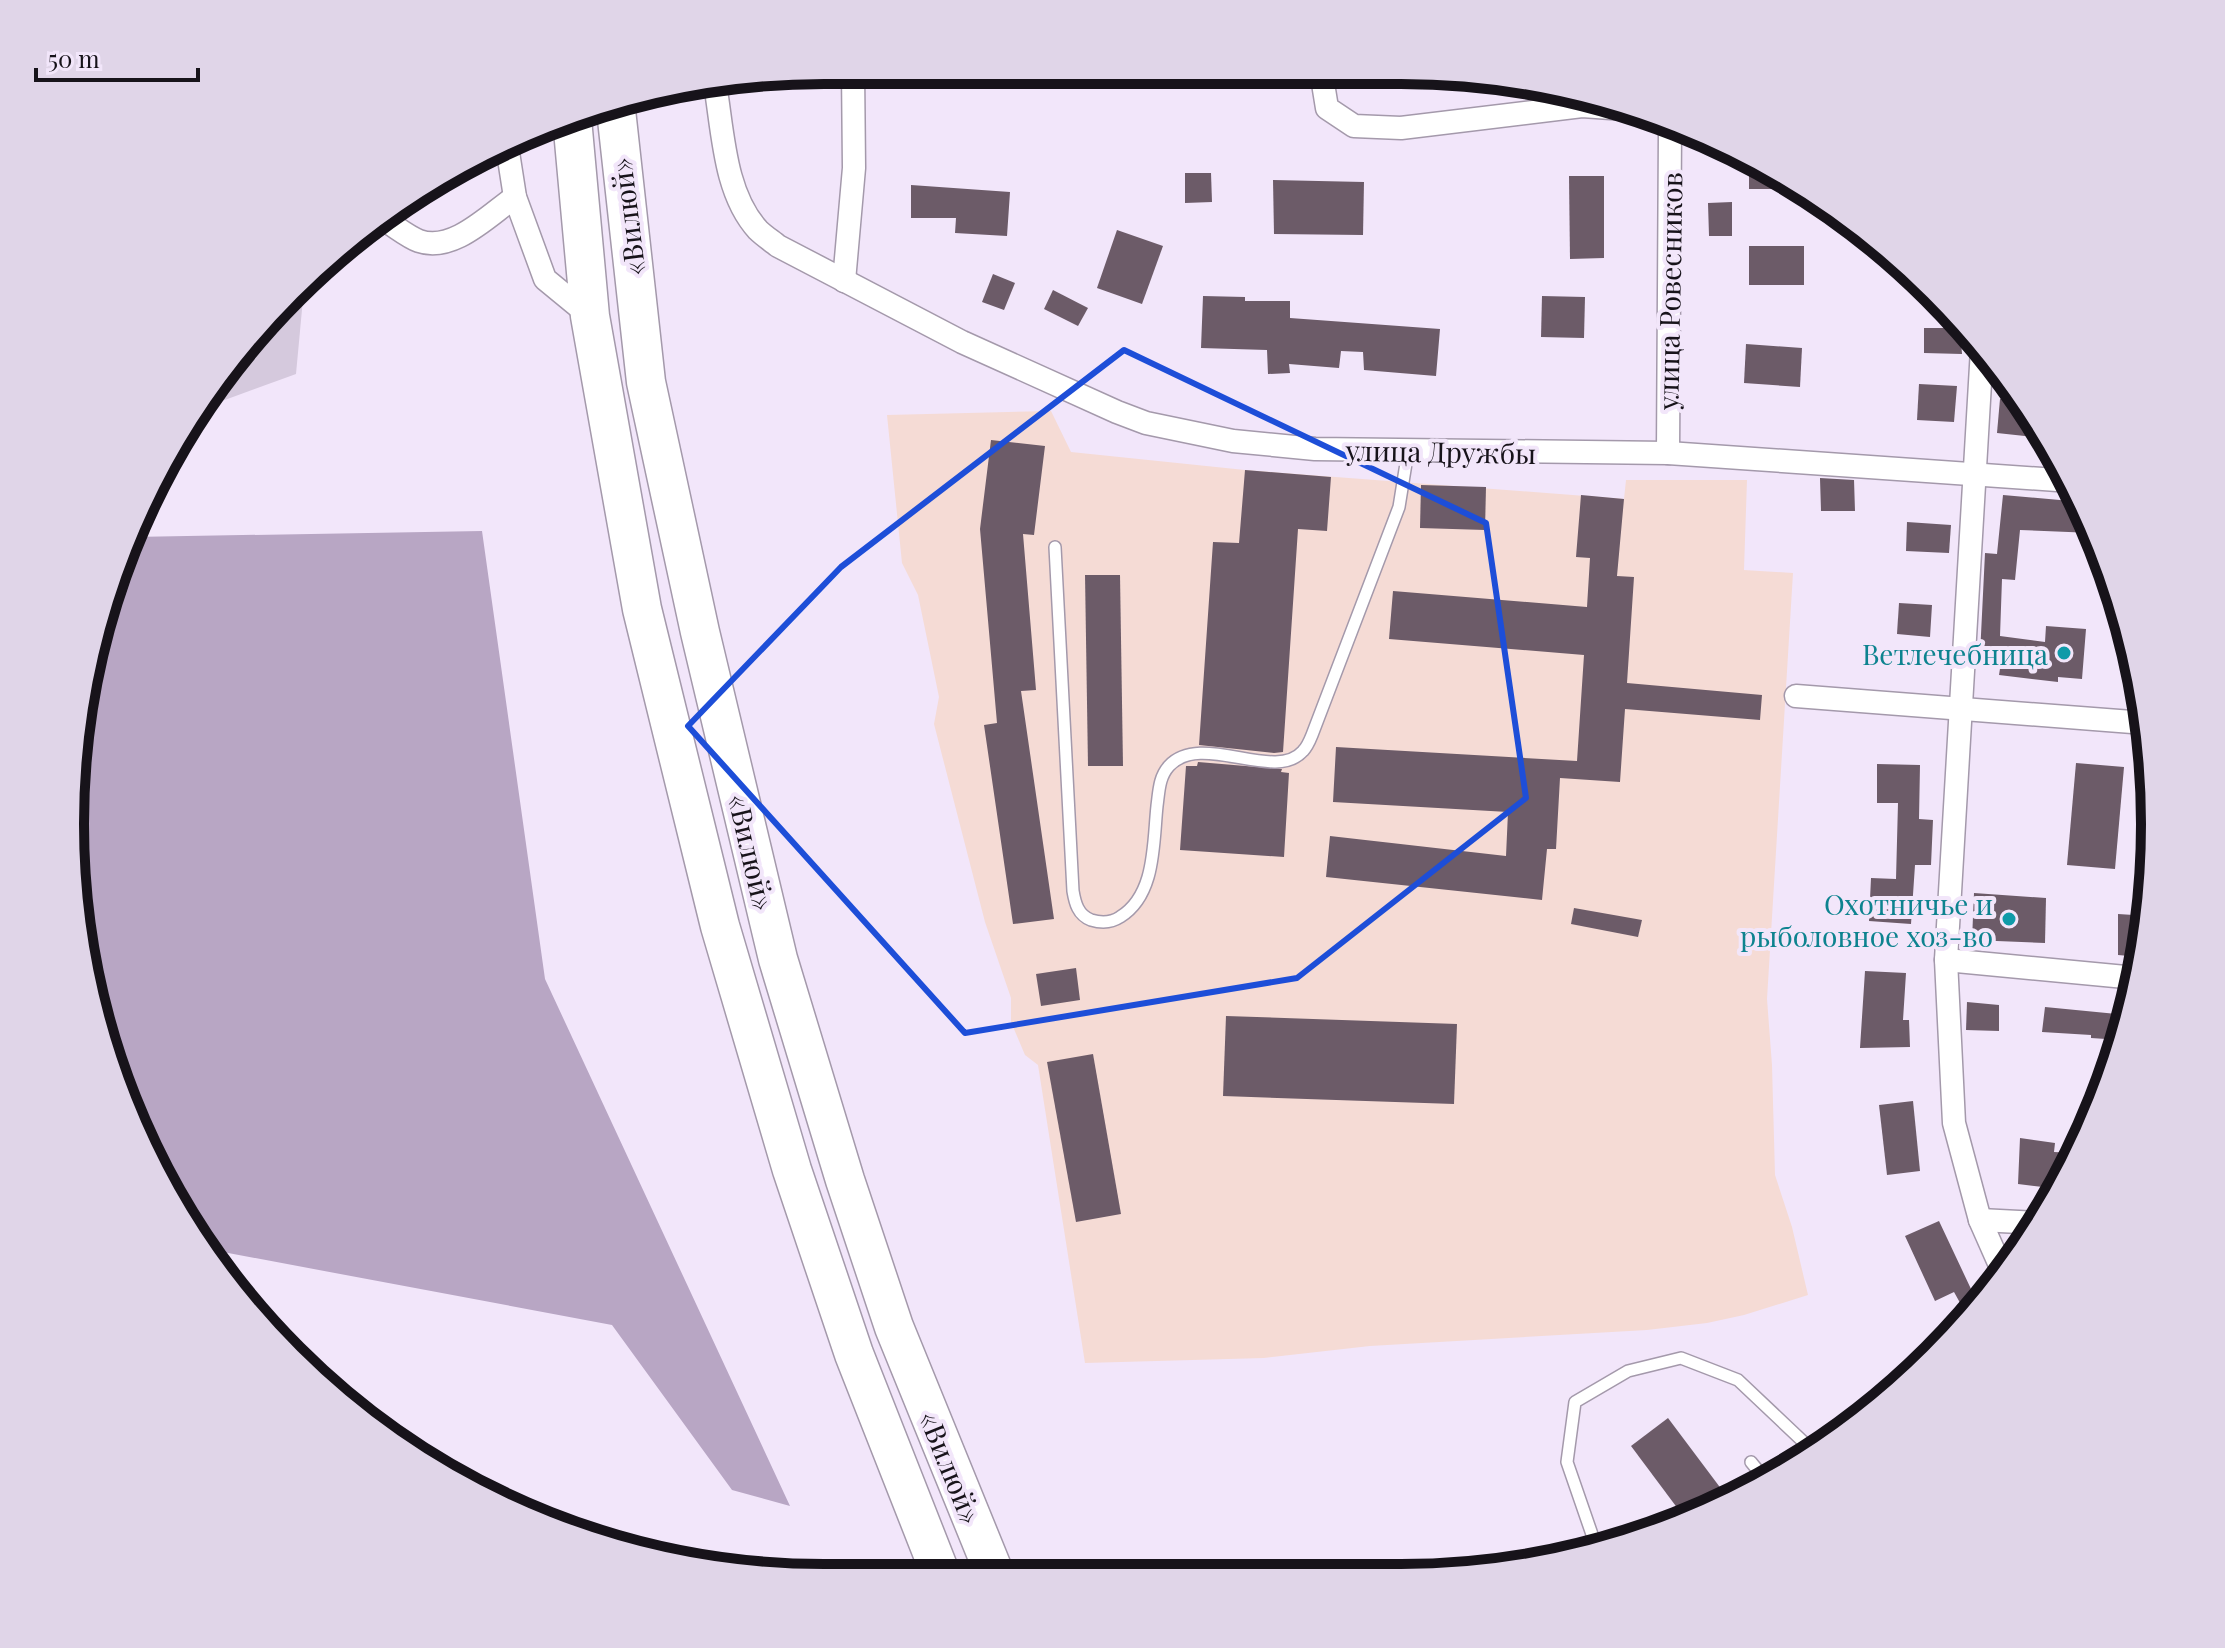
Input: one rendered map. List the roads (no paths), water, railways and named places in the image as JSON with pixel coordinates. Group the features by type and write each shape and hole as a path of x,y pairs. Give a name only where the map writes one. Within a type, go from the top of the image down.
{"highway":[{"name":"«Вилюй»","path":"616,114 646,382 700,632 778,959 845,1180 894,1327 991,1564"},
{"name":"«Вилюй»","path":"573,128 590,316 642,609 720,926 792,1170 854,1354 937,1564"}],"street":[{"path":"844,281 854,168 853,84"},
{"path":"1323,84 1327,108 1354,126 1401,128 1581,106"},
{"name":"улица Дружбы","path":"716,92 730,173 747,215 758,230 778,246 962,342 1146,423 1233,441 1315,449 1668,453 2056,480"},
{"name":"улица Ровесников","path":"1668,453 1670,135"},
{"path":"508,155 515,197 545,279 590,316"},
{"path":"392,224 420,242 446,243 515,197"},
{"path":"1981,365 1946,960 1954,1123 1980,1220 1998,1260"},
{"path":"1796,696 2134,722"},
{"path":"1946,960 2125,977"},
{"path":"1980,1220 2024,1222"}],"lane":[{"path":"1055,547 1073,891 1076,907 1087,919 1114,922 1129,912 1149,877 1159,783 1176,759 1193,753 1283,761 1303,751 1312,735 1399,507 1408,451"},
{"path":"1594,1539 1567,1462 1575,1402 1628,1371 1681,1358 1738,1380 1805,1443"},
{"path":"1751,1462 1759,1472"}],"place":[{"name":"Ветлечебница","path":"2064,653"},
{"name":"Охотничье и рыболовное хоз-во","path":"2009,919"}]}
